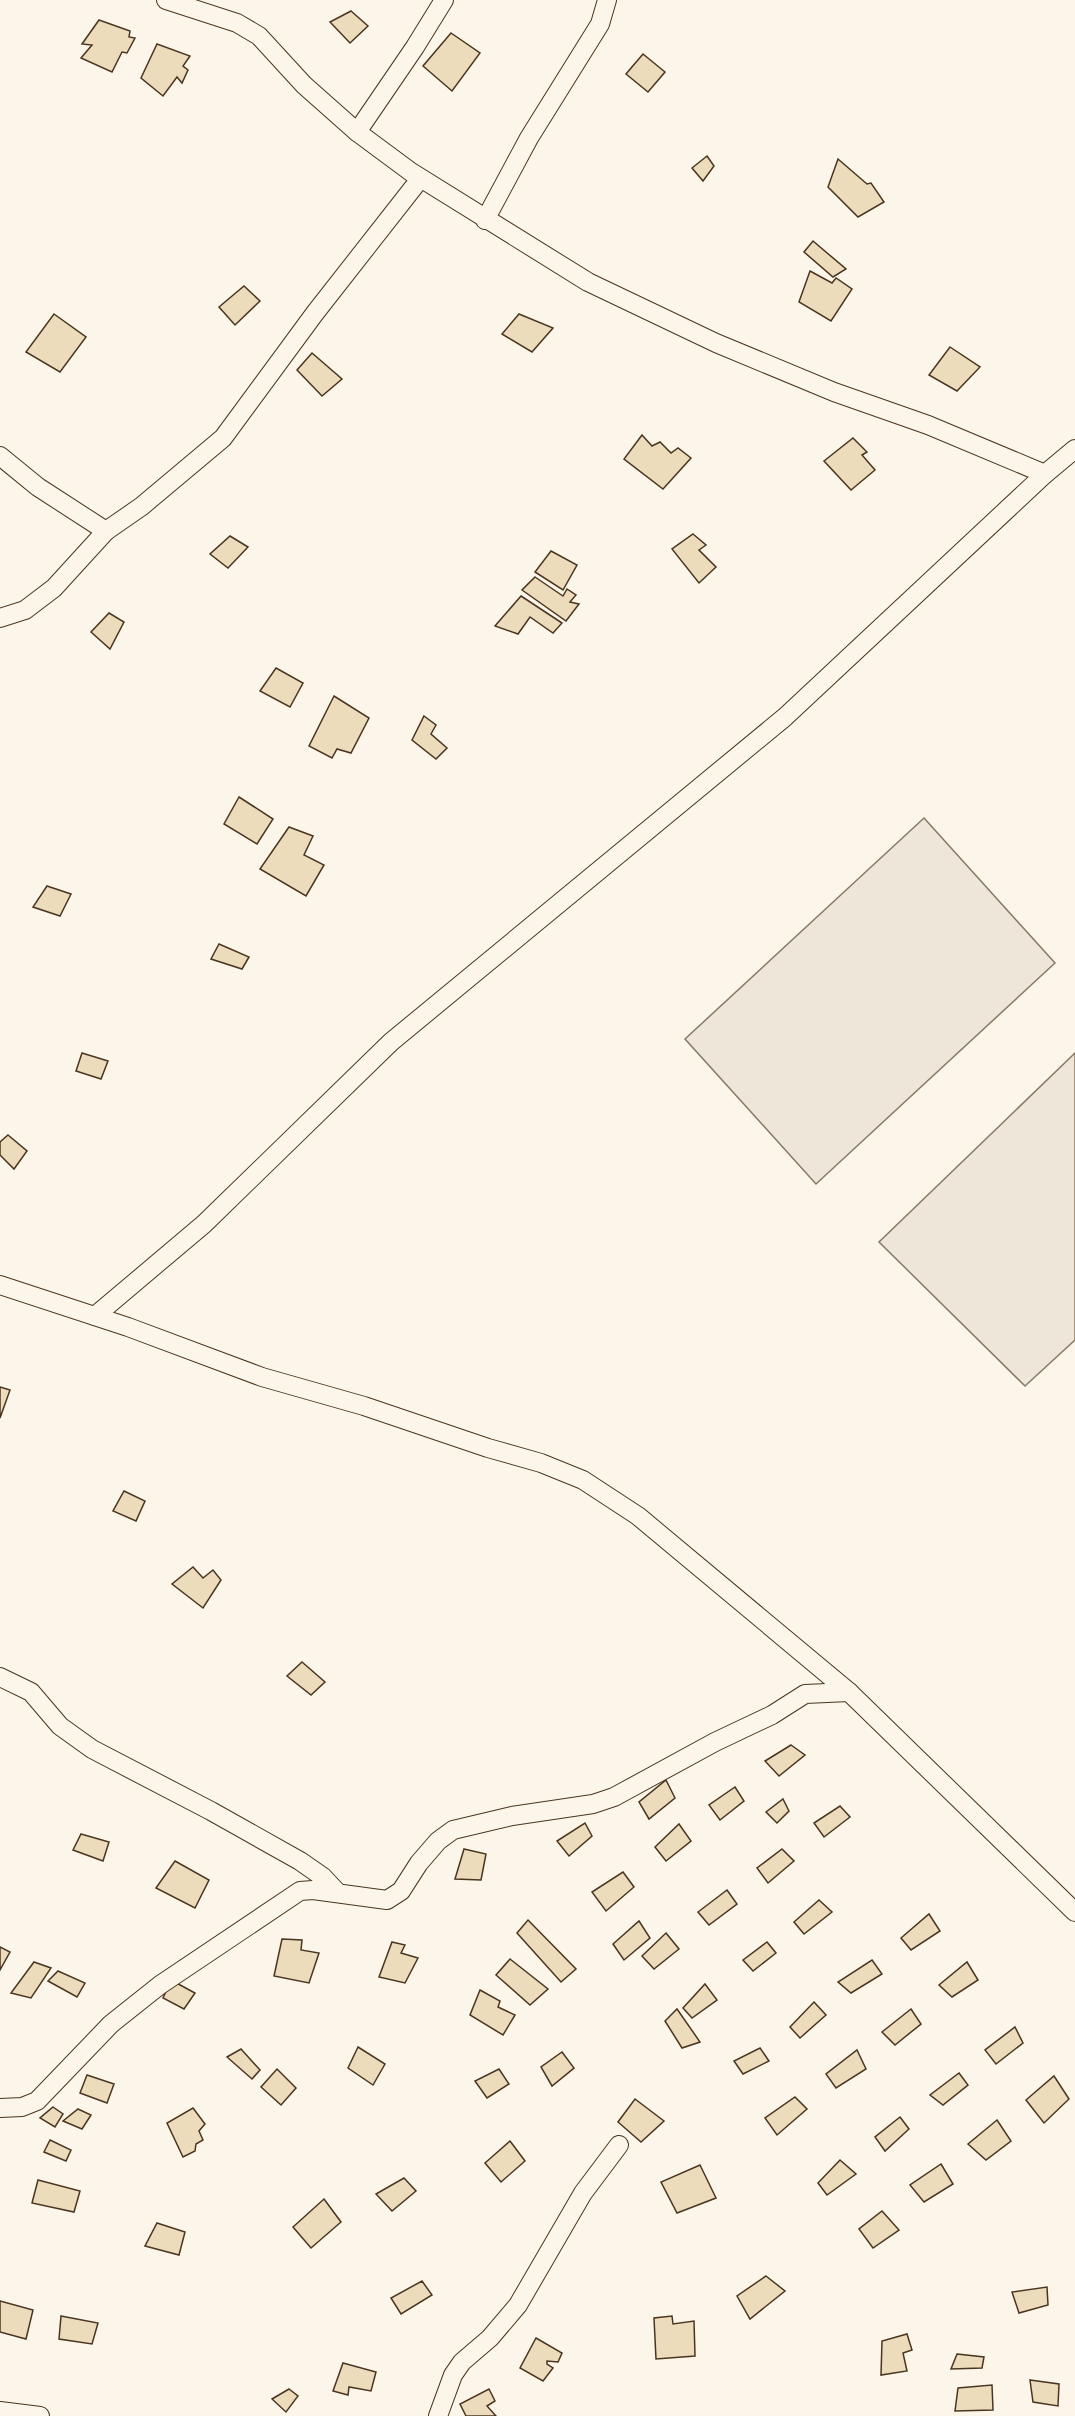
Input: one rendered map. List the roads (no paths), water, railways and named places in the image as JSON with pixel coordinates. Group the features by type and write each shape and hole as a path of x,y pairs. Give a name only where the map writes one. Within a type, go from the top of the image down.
{"street":[{"path":"166,0 237,23 259,36 304,85 357,132 420,179 588,282 716,343 834,392 928,425 1045,474"},
{"path":"357,132 444,0"},
{"path":"485,220 529,138 600,24 607,0"},
{"path":"0,618 25,610 54,588 106,531 161,491 223,438 315,313 420,179"},
{"path":"95,1316 204,1224 391,1042 785,717 1045,474 1075,449"},
{"path":"0,456 38,487 106,531"},
{"path":"0,1285 95,1316 262,1377 363,1406 488,1448 542,1463 582,1480 638,1516 849,1692 1075,1912"},
{"path":"0,1677 31,1692 60,1726 92,1749 300,1861 323,1877 337,1892"},
{"path":"0,2108 22,2107 37,2101 111,2024 160,1985 300,1891 337,1892 366,1899 387,1900 401,1891 419,1863 438,1841 453,1830 512,1816 593,1804 614,1797 715,1742 772,1715 805,1694 849,1692"},
{"path":"438,2416 453,2375 462,2362 490,2338 518,2305 583,2193 619,2145"},
{"path":"0,2411 39,2416"}]}
